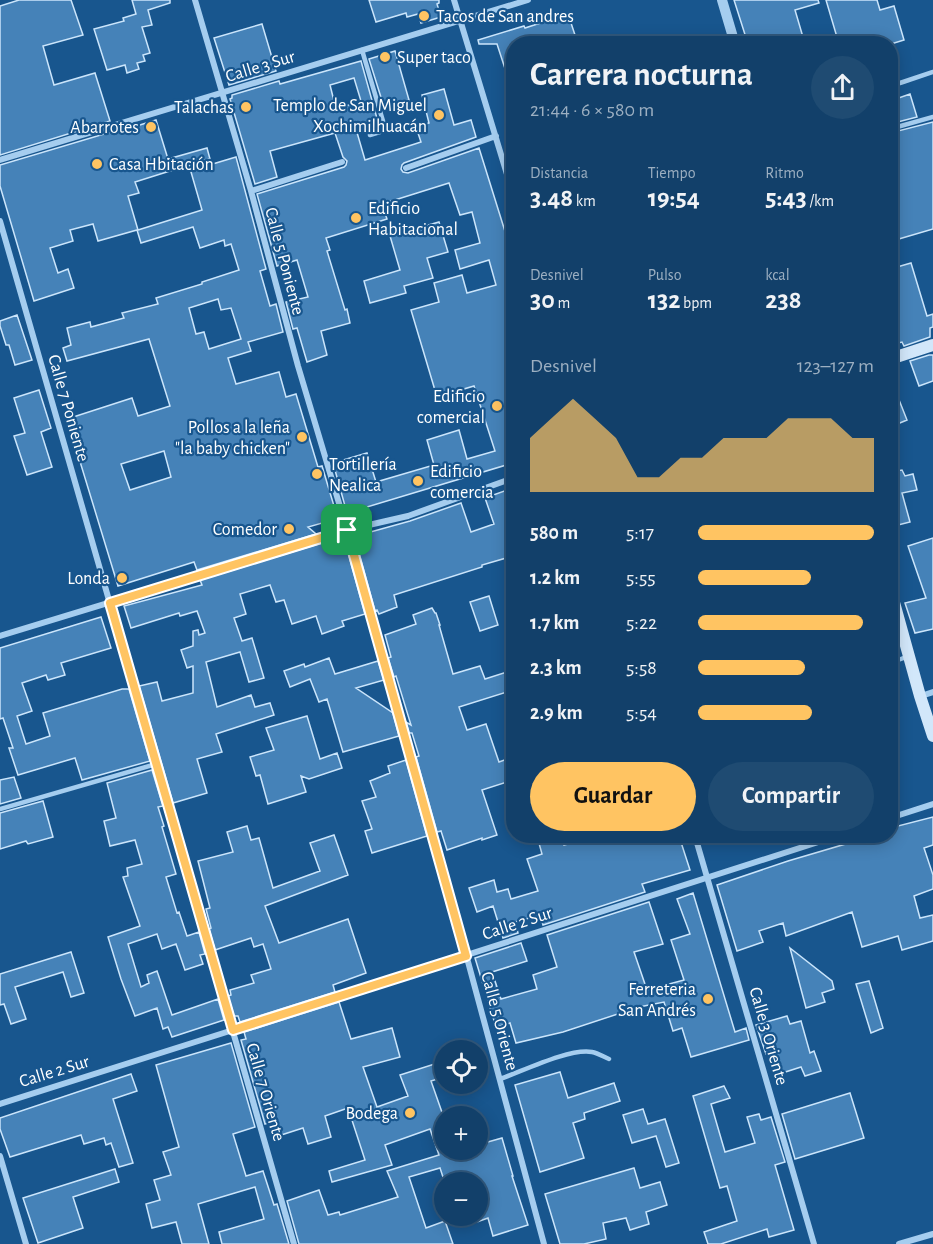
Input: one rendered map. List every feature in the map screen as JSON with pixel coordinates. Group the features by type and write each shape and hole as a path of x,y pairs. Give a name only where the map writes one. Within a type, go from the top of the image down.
{"main road":[{"path":"898,356 933,345"},
{"path":"898,617 933,736"}],"street":[{"name":"Calle 5 Poniente","path":"195,0 251,191 298,366 347,530"},
{"path":"454,0 506,170"},
{"name":"Calle 3 Sur","path":"0,160 528,0"},
{"path":"722,0 733,36"},
{"path":"406,168 496,136"},
{"path":"251,191 342,162"},
{"name":"Calle 7 Poniente","path":"0,221 110,603"},
{"path":"0,636 347,530 408,516 506,481"},
{"name":"Calle 5 Oriente","path":"347,530 544,1244"},
{"name":"Calle 7 Oriente","path":"110,603 294,1244"},
{"path":"920,696 933,692"},
{"path":"898,815 933,804"},
{"name":"Calle 3 Oriente","path":"697,843 814,1244"},
{"name":"Calle 2 Sur","path":"0,1104 815,843"},
{"path":"0,1156 26,1244"},
{"path":"899,1244 933,1234"}],"lane":[{"path":"362,50 385,128 370,135"},
{"path":"900,83 933,72"},
{"path":"898,127 933,117"},
{"path":"898,660 909,656"},
{"path":"0,809 156,764"},
{"path":"500,1079 581,1051 594,1052 609,1059"}],"building":[{"path":"19,0 71,0 83,35 43,46 54,85 95,73 110,121 0,155 0,6"},
{"path":"132,0 170,0 170,3 148,10 152,25 142,27 150,53 143,55 145,61 137,63 139,69 127,73 125,65 107,70 94,29 124,21 123,18 136,14"},
{"path":"369,0 439,0 437,4 441,17 421,23 418,14 407,17 406,13 376,22"},
{"path":"734,0 818,0 819,3 795,10 803,36 745,36"},
{"path":"826,0 877,0 880,10 894,6 904,40 898,42 898,36 837,36"},
{"path":"568,14 575,36 506,36 506,72 497,44 479,44 478,40 524,26 525,28"},
{"path":"262,24 276,71 229,85 214,38"},
{"path":"395,51 409,100 384,107 369,59"},
{"path":"361,61 378,122 356,129 365,160 421,142 416,127 429,123 422,95 444,89 454,125 471,120 476,137 404,163 401,169 408,173 479,148 506,235 506,465 347,513 333,463 367,453 376,482 434,465 427,440 459,430 467,459 495,451 474,386 437,397 411,310 439,302 434,283 462,275 467,293 496,285 489,260 460,269 455,250 480,243 472,212 460,215 449,183 382,204 387,219 326,238 330,250 327,251 350,323 321,331 327,355 307,362 297,328 293,329 286,302 308,297 297,260 277,266 257,194 344,167 347,161 343,157 335,133 270,151 277,177 255,184 230,99 232,95 279,81 280,84","holes":["354,78 361,101 336,109 330,85"]},
{"path":"910,94 917,117 898,122 898,98"},
{"path":"156,120 168,159 207,148 210,159 205,160 206,166 236,157 266,269 260,271 270,306 276,304 283,332 248,342 251,351 228,358 236,384 279,372 286,397 296,394 318,467 322,466 337,516 333,517 333,520 308,527 316,534 197,570 194,562 118,586 67,419 132,398 138,416 170,406 149,339 67,361 63,348 71,345 67,328 90,322 91,327 124,318 122,313 158,304 156,298 239,270 231,244 225,246 224,240 200,248 193,227 141,243 137,230 98,241 93,224 70,230 73,241 50,248 58,273 68,269 74,288 34,301 0,186 0,165 114,131 114,133","holes":["189,165 202,210 138,230 128,196 139,193 135,182","218,299 221,310 231,308 241,339 209,349 204,332 196,334 189,308","164,451 171,477 130,490 121,464"]},
{"path":"933,122 933,229 898,239 898,131"},
{"path":"439,222 448,252 427,258 433,278 404,286 406,293 370,303 364,281 400,270 390,236"},
{"path":"911,263 927,316 933,314 930,337 904,346 902,342 898,343 898,267"},
{"path":"17,315 32,360 15,365 9,345 6,345 0,321"},
{"path":"933,355 933,381 919,386 910,361"},
{"path":"39,390 51,428 41,432 52,467 27,475 14,436 25,433 14,398"},
{"path":"898,397 907,420 898,424"},
{"path":"902,470 905,476 913,474 917,490 902,493 910,522 898,525 898,471"},
{"path":"506,490 506,558 394,595 397,607 379,614 377,610 375,611 356,536 410,521 461,503 471,532 494,524 485,498"},
{"path":"933,538 933,629 915,633 905,603 926,598 908,546"},
{"path":"325,542 333,548 346,545 365,614 342,621 344,626 322,634 316,616 292,624 284,600 276,602 270,585 240,594 246,614 234,618 242,641 252,638 264,678 249,682 240,652 206,662 217,707 251,695 255,707 270,703 274,715 216,734 222,752 197,759 207,793 173,803 139,686 157,682 162,701 193,693 193,666 187,668 181,650 193,646 193,631 198,630 199,635 205,633 197,611 180,616 179,613 131,628 124,606 202,585 200,580"},
{"path":"489,596 498,625 480,631 470,602"},
{"path":"432,608 436,613 453,674 480,666 485,679 506,672 506,692 459,707 467,730 486,724 499,762 506,760 506,782 482,790 497,835 447,850 441,831 437,832 416,757 419,756 406,722 411,725 388,658 391,657 385,635 416,624 413,615"},
{"path":"101,617 111,648 61,663 65,675 48,680 46,675 22,683 32,711 17,716 26,744 50,736 43,713 122,689 129,689 150,761 82,780 75,758 18,775 9,748 13,748 3,718 0,719 0,648"},
{"path":"329,658 335,674 378,661 384,680 356,688 393,713 399,736 343,752 327,699 319,702 310,679 290,687 284,671 304,664 305,667"},
{"path":"307,716 320,759 337,753 342,768 309,779 301,776 306,792 268,804 260,775 256,776 250,757 274,750 266,728"},
{"path":"406,760 427,836 372,853 365,831 372,829 362,801 376,797 370,781 390,773 388,766"},
{"path":"152,770 163,806 158,807 164,826 162,827 176,874 166,877 187,936 199,932 205,954 200,955 203,964 185,970 176,944 162,949 157,934 128,944 141,987 149,983 147,975 157,971 172,1015 218,999 224,1020 172,1037 168,1027 163,1029 157,1008 135,1016 108,937 140,926 123,877 128,876 127,868 142,864 135,840 110,846 104,821 116,818 107,783"},
{"path":"14,777 21,798 0,804 0,780"},
{"path":"43,801 53,837 28,844 26,841 0,849 0,813"},
{"path":"933,817 933,845 924,848 933,875 933,889 914,896 920,918 933,915 933,941 902,950 898,936 862,947 852,912 786,936 783,923 759,931 763,942 737,951 717,885 849,843 898,843 898,826"},
{"path":"247,826 251,840 259,838 273,888 320,871 310,843 334,835 348,875 265,906 279,943 348,919 366,973 333,985 335,992 240,1022 238,1016 234,1016 228,996 231,995 230,990 254,983 251,975 271,969 263,944 254,947 251,938 215,950 206,909 210,908 198,861 233,852 227,832"},
{"path":"539,843 563,843 564,845 571,843 681,843 690,870 642,884 645,892 543,925 540,915 515,922 518,933 503,938 493,906 477,912 469,888 494,880 497,892 508,889 511,899 538,891 527,859 542,854"},
{"path":"693,893 735,1032 746,1028 749,1040 691,1057 682,1028 673,1031 664,1002 639,1007 563,1032 516,1043 510,1023 496,1027 475,958 521,943 527,961 492,972 501,999 537,989 533,975 557,967 547,935 649,902 663,944 634,952 647,990 684,980 671,940 690,934 677,899"},
{"path":"790,948 832,981 834,989 822,993 825,1002 806,1008"},
{"path":"71,952 84,993 71,997 63,972 15,987 26,1019 11,1024 4,1004 0,1005 0,974"},
{"path":"869,981 883,1028 871,1033 856,984"},
{"path":"339,1002 351,1039 392,1028 400,1057 363,1067 377,1107 408,1096 400,1075 434,1064 434,1080 431,1081 440,1106 434,1106 434,1141 430,1129 385,1145 392,1165 332,1182 329,1171 365,1160 348,1108 325,1116 331,1137 308,1144 303,1128 275,1137 271,1122 265,1124 241,1040 246,1039 244,1032"},
{"path":"787,1016 790,1024 801,1021 810,1053 814,1051 821,1071 805,1076 801,1067 776,1075 756,1025"},
{"path":"231,1043 255,1127 233,1134 246,1176 263,1171 274,1205 277,1204 289,1244 222,1244 219,1232 264,1219 255,1187 198,1204 209,1244 182,1244 176,1222 152,1228 146,1204 160,1200 154,1180 171,1175 163,1152 179,1147 156,1065"},
{"path":"560,1072 568,1098 614,1083 620,1101 584,1113 585,1119 573,1123 584,1158 540,1172 515,1085"},
{"path":"131,1074 137,1091 113,1099 133,1163 119,1167 111,1143 106,1145 104,1138 84,1144 81,1135 10,1157 0,1129 0,1118"},
{"path":"724,1086 730,1098 711,1104 725,1152 755,1143 747,1117 759,1114 761,1120 771,1117 785,1162 775,1165 794,1230 769,1237 767,1229 721,1244 708,1244 704,1232 737,1221 727,1186 720,1188 693,1096"},
{"path":"850,1093 864,1138 795,1159 782,1114"},
{"path":"643,1109 648,1124 665,1119 679,1163 666,1167 656,1136 632,1143 623,1115"},
{"path":"502,1138 528,1225 493,1236 488,1218 488,1172 441,1172 440,1168 409,1177 426,1228 434,1225 447,1226 453,1244 299,1244 287,1201 319,1190 328,1215 339,1212 340,1215 398,1197 387,1171 434,1157 434,1160 488,1160 488,1142"},
{"path":"634,1168 640,1188 660,1182 667,1205 646,1212 649,1224 630,1230 626,1218 603,1223 606,1239 584,1244 560,1244 545,1194"},
{"path":"115,1169 119,1182 73,1197 83,1228 38,1243 23,1198"}],"place":[{"name":"Tacos de San andres","path":"424,16"},
{"name":"Super taco","path":"385,57"},
{"name":"Talachas","path":"246,107"},
{"name":"Templo de San Miguel Xochimilhuacán","path":"439,115"},
{"name":"Abarrotes","path":"151,127"},
{"name":"Casa Hbitación","path":"97,164"},
{"name":"Edificio Habitacional","path":"356,218"},
{"name":"Edificio comercial","path":"497,406"},
{"name":"Pollos a la leña \"la baby chicken\"","path":"302,437"},
{"name":"Tortillería Nealica","path":"317,474"},
{"name":"Edificio comercia","path":"418,481"},
{"name":"Comedor","path":"289,529"},
{"name":"Londa","path":"122,578"},
{"name":"Ferreteria San Andrés","path":"708,999"},
{"name":"Bodega","path":"410,1113"}],"route":[{"path":"347,530 466,956 233,1030 110,603 347,530"}]}
